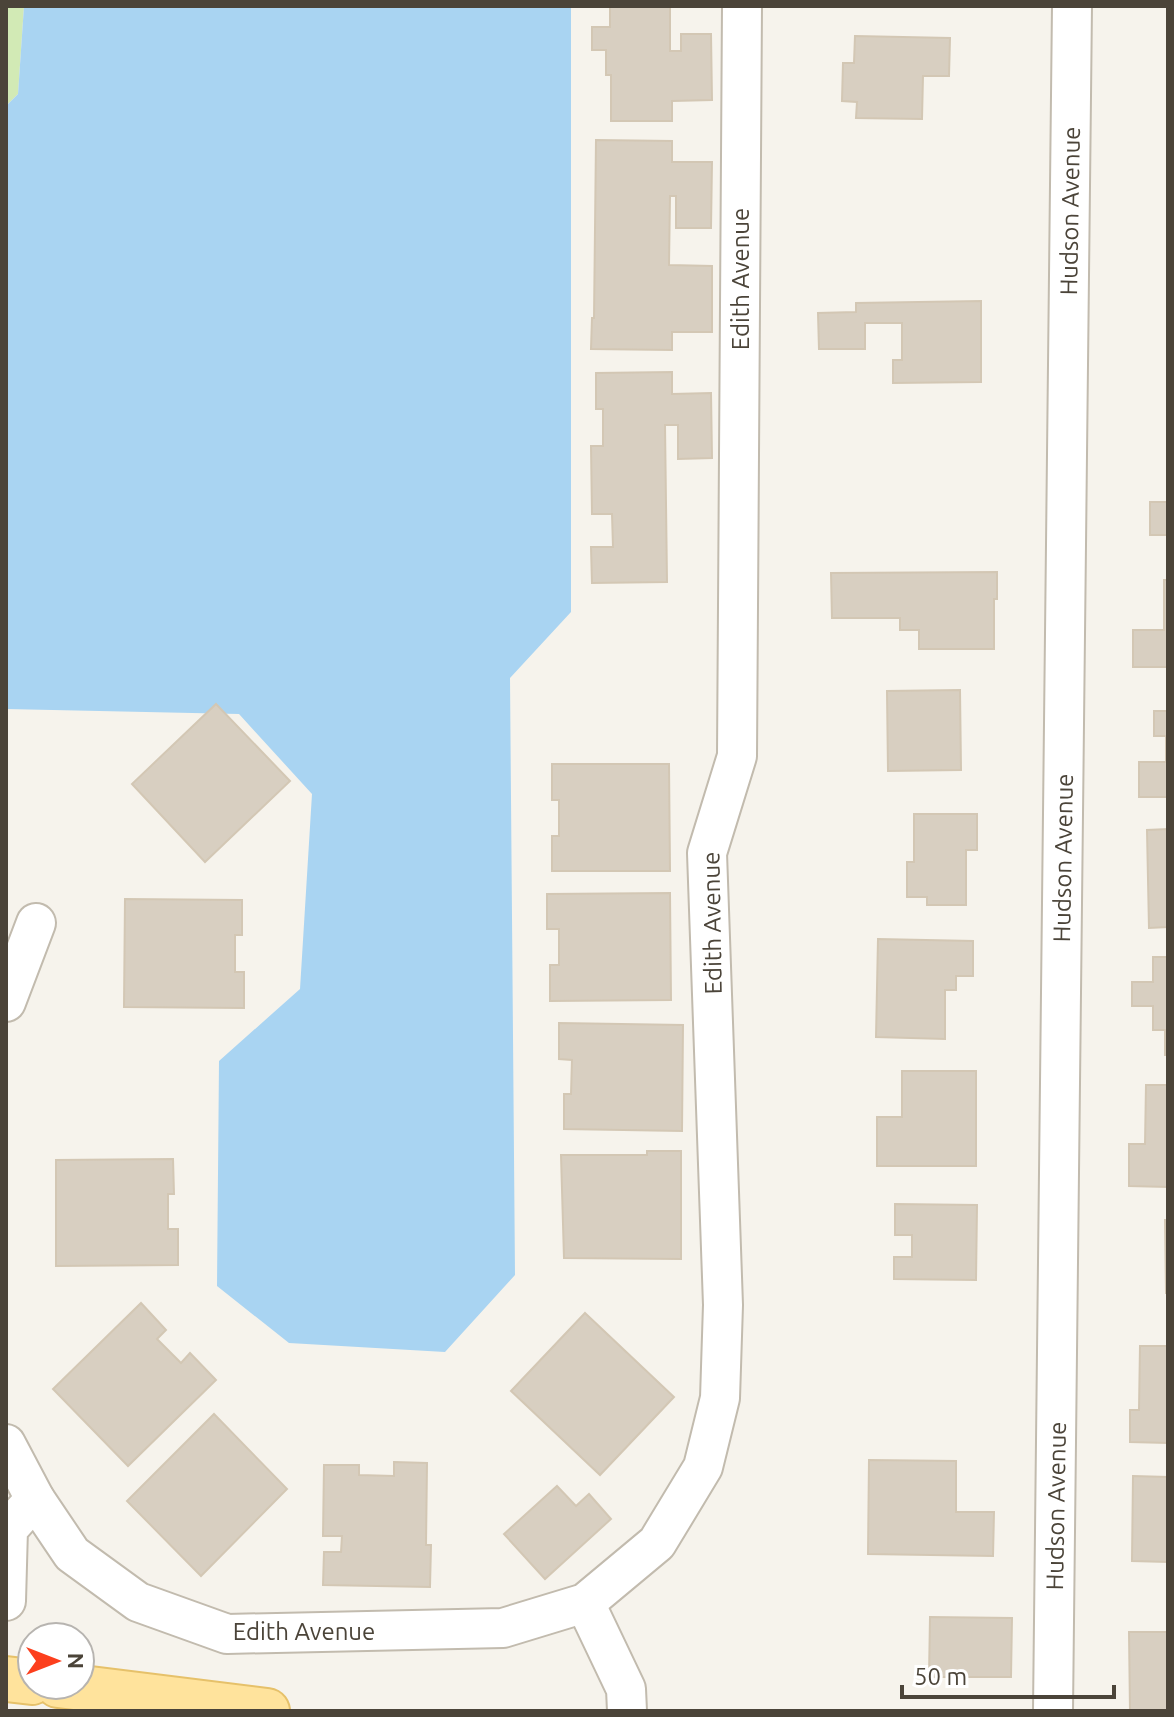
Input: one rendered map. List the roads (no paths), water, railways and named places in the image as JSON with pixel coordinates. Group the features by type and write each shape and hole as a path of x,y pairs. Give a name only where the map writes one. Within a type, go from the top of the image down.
{"main road":[{"path":"96,1690 267,1711"}],"street":[{"name":"Edith Avenue","path":"6,1444 35,1499 72,1554 138,1602 227,1634 503,1628 585,1603 657,1543 703,1467 720,1398 723,1305 707,853 737,756 742,6"},
{"name":"Hudson Avenue","path":"1053,1711 1072,6"},
{"path":"6,1002 36,923"},
{"path":"6,1601 8,1529 35,1499"},
{"path":"585,1603 626,1689 627,1711"}],"water":[{"path":"24,6 571,6 571,612 510,678 515,1275 445,1352 289,1343 217,1286 219,1061 300,989 312,794 239,714 6,709 6,106 18,94"}]}
